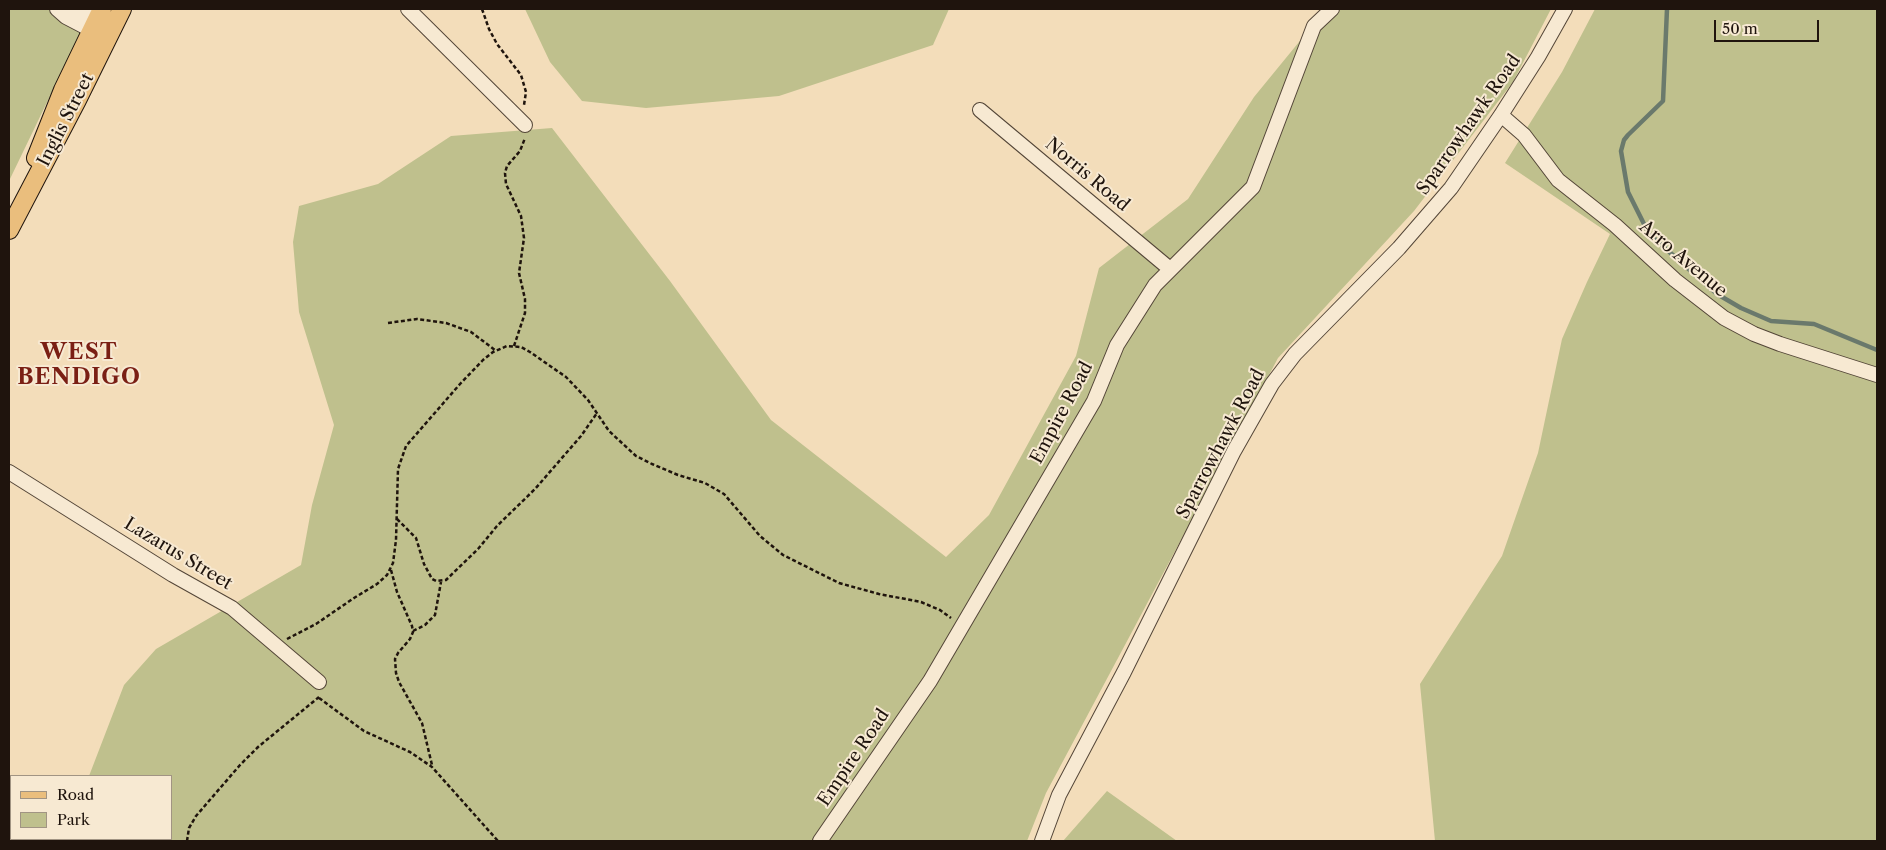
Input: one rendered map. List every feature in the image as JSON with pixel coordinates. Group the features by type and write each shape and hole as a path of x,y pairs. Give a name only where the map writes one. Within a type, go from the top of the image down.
{"main road":[{"name":"Inglis Street","path":"9,230 122,9"},
{"path":"97,19 111,32"},
{"name":"Inglis Street","path":"9,226 63,90 97,19"}],"street":[{"path":"57,9 66,17 97,19"},
{"path":"73,9 97,19"},
{"path":"408,9 521,121"},
{"name":"Empire Road","path":"820,841 930,681 1094,401 1117,345 1155,285 1253,187 1314,26 1332,9"},
{"name":"Sparrowhawk Road","path":"1042,841 1059,795 1128,664 1234,451 1272,384 1296,354 1380,268 1432,211 1462,172 1501,115 1538,57 1565,9"},
{"name":"Norris Road","path":"980,110 1170,269"},
{"name":"Arro Avenue","path":"1501,115 1524,135 1558,180 1615,225 1675,280 1724,318 1754,334 1877,375"},
{"name":"Lazarus Street","path":"9,472 173,575 232,608 319,682"}],"path":[{"path":"482,9 497,44 517,68 526,92 521,121 525,138 520,151 505,173 506,184 521,216 524,238 519,273 525,299 525,312 514,346"},
{"path":"388,323 416,319 446,323 471,332 496,351"},
{"path":"276,645 316,624 377,584 387,575 396,540 398,469 406,446 460,384 484,360 496,351 508,346 514,346 536,356 566,377 579,389 614,436 636,456 678,475 705,483 724,494 760,536 783,555 839,583 932,606 962,626"},
{"path":"413,631 425,625 435,615 441,582 452,575 496,526 535,489 598,414"},
{"path":"397,519 416,538 428,573 432,579 441,582"},
{"path":"390,569 413,631 410,639 395,659 396,673 422,723 432,767"},
{"path":"188,841 190,828 196,816 240,765 258,747 319,698 322,693 319,682"},
{"path":"319,698 364,731 410,752 432,767 498,841"}],"green space":[{"path":"9,9 92,9 9,181"},
{"path":"525,9 949,9 933,45 779,96 646,108 582,101 550,62"},
{"path":"1326,9 1551,9 1513,82 1414,211 1278,358 1046,793 1027,841 43,841 172,840 172,775 89,775 124,685 156,649 301,565 312,505 334,425 299,312 293,242 299,206 378,184 451,136 552,128 670,281 771,420 946,557 989,515 1076,356 1099,268 1188,199 1254,97"},
{"path":"1595,9 1877,9 1877,841 1435,841 1420,684 1502,556 1538,453 1562,339 1610,234 1505,163 1562,72"},
{"path":"1107,791 1177,841 1063,841"}],"waterway":[{"path":"1667,9 1663,101 1628,135 1624,140 1621,151 1628,192 1649,234 1717,294 1741,308 1771,321 1814,324 1877,350"}],"district":[{"name":"WEST BENDIGO","path":"79,366"}]}
